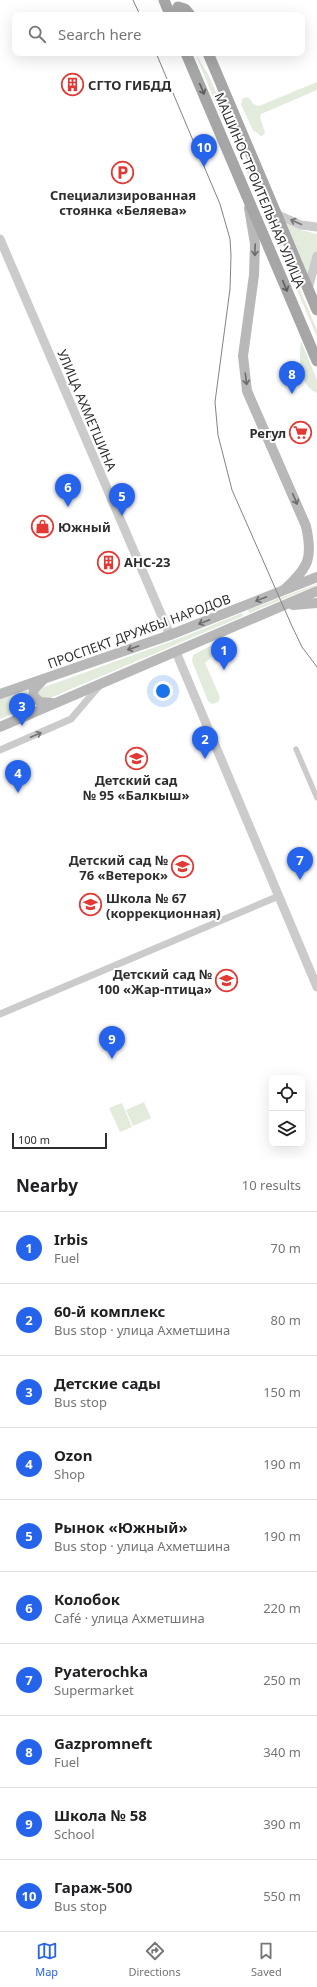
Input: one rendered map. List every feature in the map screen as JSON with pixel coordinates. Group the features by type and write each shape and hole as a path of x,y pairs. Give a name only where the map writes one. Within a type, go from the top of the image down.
{"main road":[{"path":"164,0 169,12"},
{"path":"186,0 190,12"},
{"path":"176,12 178,7 185,9 188,12"},
{"name":"МАШИНОСТРОИТЕЛЬНАЯ УЛИЦА","path":"187,56 317,361"},
{"name":"МАШИНОСТРОИТЕЛЬНАЯ УЛИЦА","path":"209,56 317,310"},
{"path":"248,198 255,244 254,275 243,356 247,391 306,526 310,545 307,564 300,576 285,589"},
{"name":"ПРОСПЕКТ ДРУЖБЫ НАРОДОВ","path":"0,694 44,680 170,635 317,577"},
{"path":"0,727 317,591"},
{"path":"277,608 299,603 317,603"},
{"path":"237,608 246,612 243,624"},
{"path":"44,680 34,689 33,696 40,702 54,704"}],"street":[{"path":"276,214 301,225 317,228"},
{"name":"УЛИЦА АХМЕТШИНА","path":"0,239 170,635"},
{"path":"308,289 317,256"},
{"path":"176,652 317,987"},
{"path":"0,750 71,719 101,684"},
{"path":"296,749 317,798"},
{"path":"0,1014 279,896"}],"green space":[{"path":"196,56 209,76 317,330 317,337 232,137 220,114"},
{"path":"317,82 317,90 261,114 260,117 265,133 263,135 261,136 253,130 241,105 242,99 246,97 250,99 253,104 259,106"},
{"path":"285,220 301,230 317,234 317,250 308,274"},
{"path":"301,341 317,380 317,393 306,384 303,378 300,363"},
{"path":"317,584 250,613 248,610"},
{"path":"242,613 243,616 50,698 45,699 38,695 39,689 183,637"},
{"path":"218,642 218,651 205,663 220,697 218,702 212,704 208,701 192,661 193,655"},
{"path":"28,690 29,699 34,704 0,719 0,699"},
{"path":"144,1102 151,1118 133,1126 126,1110"},
{"path":"122,1103 132,1127 120,1132 109,1108"}],"tram line":[{"path":"133,0 139,12"},
{"path":"157,56 220,204 230,239 230,289 215,402 218,435 232,490 302,647 317,667"}],"place":[{"name":"СГТО ГИБДД","path":"72,85"},
{"name":"Гараж-500","path":"204,167"},
{"name":"Специализированная стоянка «Беляева»","path":"123,173"},
{"name":"Gazpromneft","path":"292,394"},
{"name":"Регул","path":"301,433"},
{"name":"Колобок","path":"68,507"},
{"name":"Рынок «Южный»","path":"122,516"},
{"name":"Южный","path":"42,527"},
{"name":"АНС-23","path":"109,562"},
{"name":"Irbis","path":"224,670"},
{"name":"Детские сады","path":"22,726"},
{"name":"Детский сад № 95 «Балкыш»","path":"136,758"},
{"name":"60-й комплекс","path":"205,759"},
{"name":"Ozon","path":"18,793"},
{"name":"Детский сад № 76 «Ветерок»","path":"183,867"},
{"name":"Pyaterochka","path":"300,880"},
{"name":"Школа № 67 (коррекционная)","path":"90,905"},
{"name":"Детский сад № 100 «Жар-птица»","path":"227,981"},
{"name":"Школа № 58","path":"112,1059"}]}
